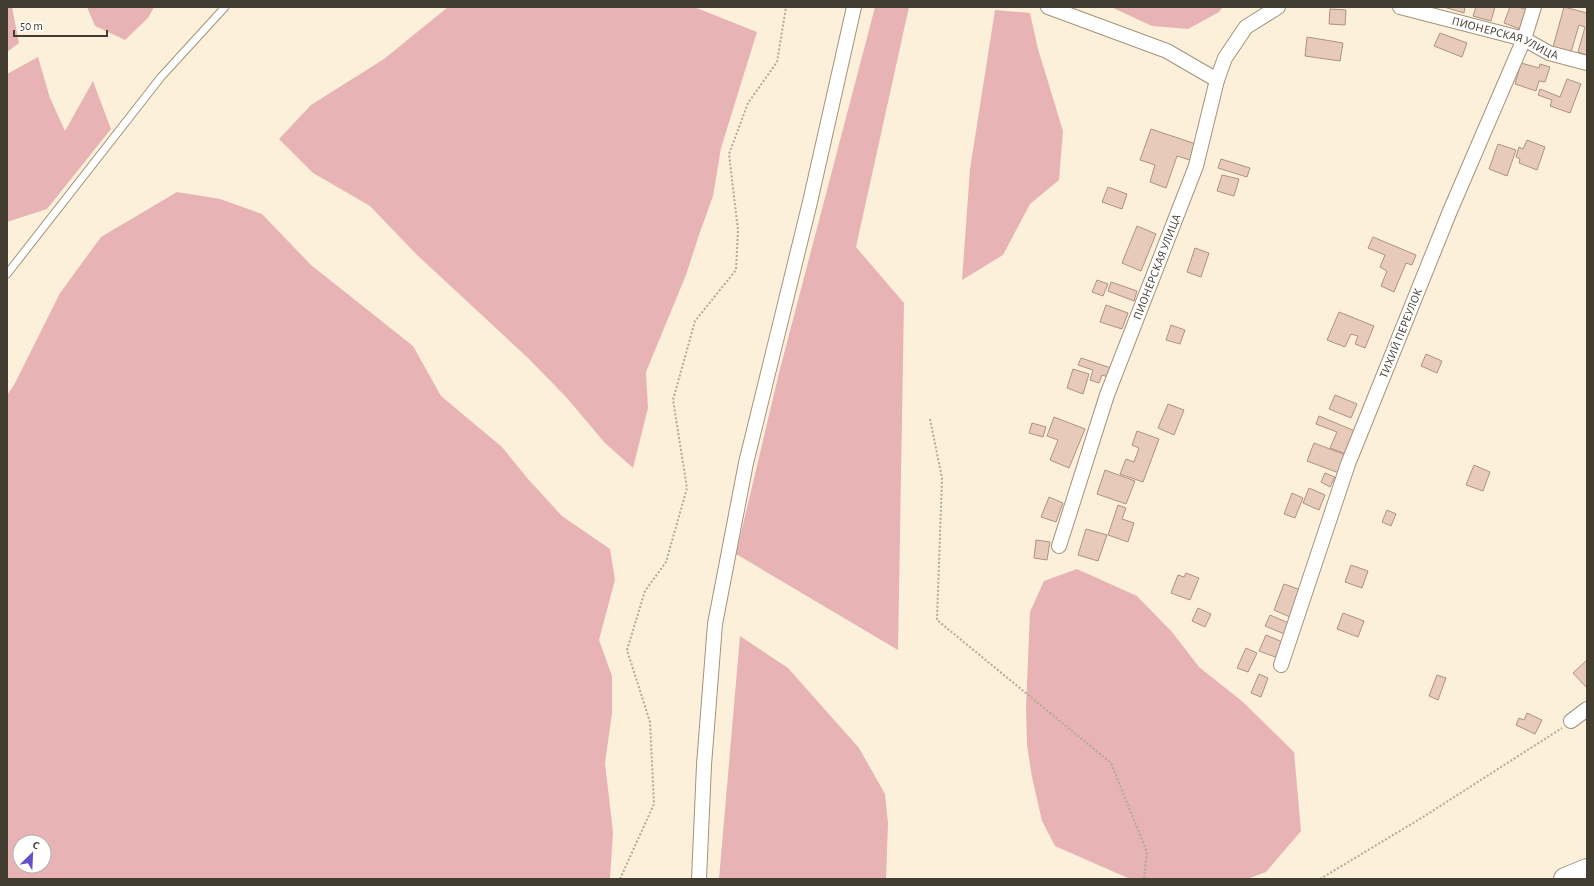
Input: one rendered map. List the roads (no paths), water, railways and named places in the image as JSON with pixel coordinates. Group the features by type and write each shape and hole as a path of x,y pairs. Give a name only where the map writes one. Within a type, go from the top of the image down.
{"main road":[{"path":"1565,879 1587,870"}],"street":[{"path":"699,879 704,765 715,624 746,463 810,202 854,7"},
{"path":"1048,7 1167,51 1217,80"},
{"name":"ПИОНЕРСКАЯ УЛИЦА","path":"1059,546 1107,395 1196,166 1217,80 1225,58 1246,27 1278,7"},
{"name":"ПИОНЕРСКАЯ УЛИЦА","path":"1400,7 1524,39 1549,54 1587,63"},
{"name":"ТИХИЙ ПЕРЕУЛОК","path":"1281,665 1348,464 1450,211 1524,39 1534,7"},
{"path":"1571,722 1587,709"}],"lane":[{"path":"7,274 161,77 226,7"}]}
